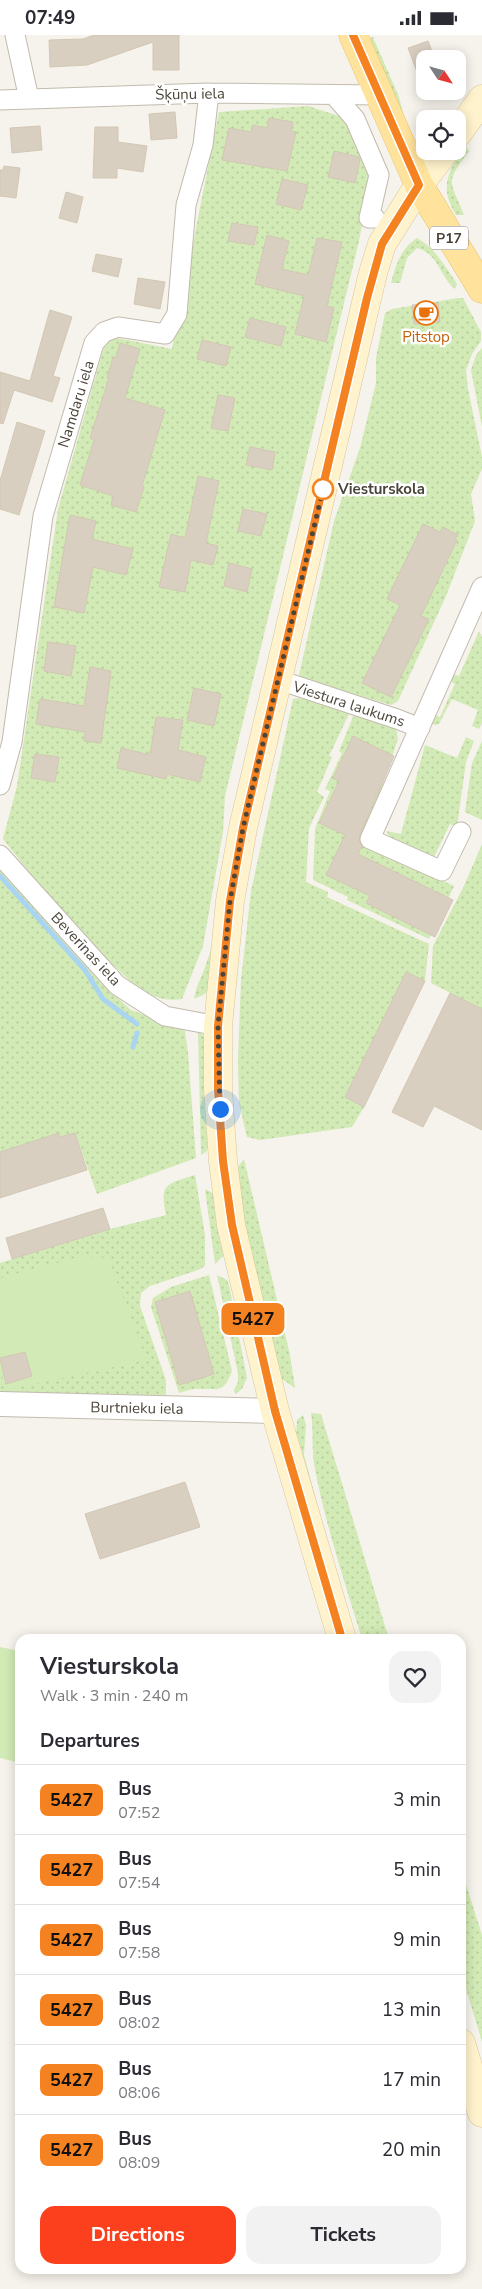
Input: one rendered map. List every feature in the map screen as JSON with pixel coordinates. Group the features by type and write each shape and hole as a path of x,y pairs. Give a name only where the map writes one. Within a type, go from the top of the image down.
{"main road":[{"name":"P17","path":"353,35 419,185 482,289"},
{"path":"466,122 482,99"},
{"path":"341,1634 275,1411 232,1225 222,1148 218,1026 230,901 243,828 382,244 419,185 438,160"},
{"path":"466,2060 482,2113"}],"street":[{"path":"15,35 29,99"},
{"name":"Šķūņu iela","path":"0,100 210,93 379,95"},
{"name":"Namdaru iela","path":"0,785 12,742 43,516 63,445 94,343 104,331 118,327 165,334 176,314 186,205 203,145 210,93"},
{"path":"334,95 355,119 379,175 369,218 375,218"},
{"name":"Viestura laukums","path":"461,832 442,871 370,839 482,587"},
{"name":"Viestura laukums","path":"278,680 420,728"},
{"name":"Beverīnas iela","path":"0,855 117,985 165,1016 218,1026"},
{"name":"Burtnieku iela","path":"0,1404 275,1411"}],"green space":[{"path":"373,37 399,97 405,121 367,39"},
{"path":"308,106 342,117 352,128 368,170 369,189 359,241 225,796 223,832 203,946 182,999 165,999 144,992 127,979 100,953 56,906 3,839 17,786 58,509 107,336 172,349 219,112"},
{"path":"456,160 463,160 456,170 452,182 464,215 456,215 448,195 448,179"},
{"path":"417,238 439,258 457,284 455,289 430,255 417,248 407,258 400,283 391,283 399,258 406,247"},
{"path":"463,298 481,332 481,341 472,354 466,370 482,457 482,469 471,494 475,521 446,596 398,701 391,705 304,679 299,675 334,521 360,448 376,383 376,358 385,313 392,309"},
{"path":"482,348 482,427 471,370 476,355"},
{"path":"479,631 482,637 482,723 479,729 472,726 478,710 452,699 439,724 435,725 425,722 428,713 440,717 455,684 446,678 448,672 459,676"},
{"path":"300,698 350,712 329,756 332,757 317,792 324,797 309,828 306,882 328,892 327,897 429,944 425,981 364,1107 352,1127 260,1140 247,1137 239,1103 238,1060 241,980 251,891 293,699"},
{"path":"355,712 392,726 396,729 398,739 363,842 454,886 429,939 347,900 348,897 313,880 315,829 330,791 325,789 342,753 339,751"},
{"path":"466,737 474,741 466,762 457,827 450,824 433,859 399,844 389,836 387,831 401,834 425,745 457,758"},
{"path":"482,741 482,820 465,812 472,763"},
{"path":"482,844 482,1009 431,983 433,946 463,888"},
{"path":"0,868 101,983 131,1010 169,1024 184,1024 196,1158 97,1194 75,1133 60,1137 59,1134 0,1152"},
{"path":"218,906 210,987 205,994 194,999 211,948"},
{"path":"198,1030 205,1038 210,1143 206,1152 201,1155"},
{"path":"244,1159 290,1355 295,1388 282,1379 274,1363 246,1255 237,1168"},
{"path":"195,1175 205,1235 205,1266 150,1286 141,1293 140,1306 166,1380 166,1395 0,1394 0,1263 110,1229 166,1215 164,1197 167,1186"},
{"path":"205,1189 216,1195 224,1255 215,1264"},
{"path":"82,1256 108,1258 147,1360 5,1390 0,1365 0,1278"},
{"path":"209,1275 232,1371 229,1379 218,1389 192,1389 179,1393 151,1307 153,1298 171,1287"},
{"path":"217,1275 227,1280 229,1285 247,1378 242,1389 235,1394 234,1390 238,1382 238,1373"},
{"path":"311,1413 321,1414 387,1634 360,1634 319,1491 314,1462"},
{"path":"303,1415 306,1425 304,1455 353,1634 296,1438 297,1420"},
{"path":"0,1647 15,1650 15,1762 0,1758"},
{"path":"466,1885 482,1935 482,2042 466,1989"}],"building":[{"path":"94,35 179,35 179,70 153,70 153,42 87,65 50,67 49,40 83,39"},
{"path":"428,41 432,50 416,50 416,69 408,48"},
{"path":"175,112 177,138 151,140 149,114"},
{"path":"269,118 293,122 291,131 296,132 287,171 222,160 229,128 251,132 253,125 267,128"},
{"path":"40,126 42,150 12,153 10,128"},
{"path":"95,127 118,127 118,142 147,146 143,172 117,168 117,178 93,178"},
{"path":"334,151 359,157 355,183 328,177"},
{"path":"4,166 20,168 16,198 0,196 0,170 3,170"},
{"path":"282,179 308,185 301,210 276,204"},
{"path":"66,192 83,197 77,223 59,218"},
{"path":"232,223 258,227 254,245 228,241"},
{"path":"267,235 289,241 282,269 308,275 317,238 342,242 327,306 334,308 326,342 295,334 304,296 255,284"},
{"path":"96,254 122,259 118,277 92,271"},
{"path":"138,278 165,282 160,309 134,304"},
{"name":"Pitstop","path":"438,303 440,322 414,324 412,305"},
{"path":"50,310 72,317 53,376 60,378 52,402 14,390 3,424 0,423 0,372 30,381"},
{"path":"250,318 286,327 281,346 245,337"},
{"path":"202,340 231,347 226,366 197,359"},
{"path":"120,343 140,349 125,398 165,410 136,512 111,505 113,496 80,485 94,440 90,438 109,378 107,378 113,357 116,358"},
{"path":"218,395 235,398 228,431 211,428"},
{"path":"17,422 45,431 19,515 0,509 0,481"},
{"path":"250,447 275,452 272,470 246,465"},
{"path":"198,476 219,481 206,543 218,546 213,565 191,560 185,592 159,587 171,534 185,538"},
{"path":"243,509 267,514 261,536 238,531"},
{"path":"70,515 96,521 92,539 133,549 126,575 93,567 84,613 54,607"},
{"path":"423,524 440,532 443,527 458,535 421,616 429,619 391,697 362,683 400,605 387,599"},
{"path":"229,563 252,569 247,592 224,586"},
{"path":"48,642 76,646 71,676 44,671"},
{"path":"90,667 111,671 101,743 84,741 85,732 36,724 40,699 84,706"},
{"path":"194,688 221,694 214,726 187,720"},
{"path":"156,717 183,720 178,750 206,757 200,782 167,774 166,779 117,768 121,748 150,755"},
{"path":"353,736 394,756 360,834 359,841 362,846 358,854 453,900 435,937 366,903 370,896 326,875 345,835 319,823 339,781 333,778"},
{"path":"35,754 59,757 55,782 31,778"},
{"path":"406,972 425,981 364,1107 345,1097"},
{"path":"450,993 482,1009 482,1130 434,1106 423,1127 392,1112"},
{"path":"59,1133 60,1137 75,1133 87,1170 0,1198 0,1152"},
{"path":"103,1208 110,1229 12,1259 6,1238"},
{"path":"190,1291 214,1374 179,1385 155,1302"},
{"path":"25,1352 32,1376 6,1384 0,1358"},
{"path":"185,1482 200,1527 100,1559 85,1514"}],"waterway":[{"path":"0,876 85,970 103,999 137,1024"},
{"path":"133,1047 137,1033"}],"bus line":[{"name":"5427","path":"341,1634 275,1411 232,1225 222,1148 218,1089 218,1026 230,901 243,828 367,298 382,244 399,214 419,185 353,35"}],"place":[{"name":"Pitstop","path":"426,313"},
{"name":"Viesturskola","path":"323,489"}],"route":[{"path":"220,1109 218,1089 218,1026 230,901 243,828 323,489"}]}
